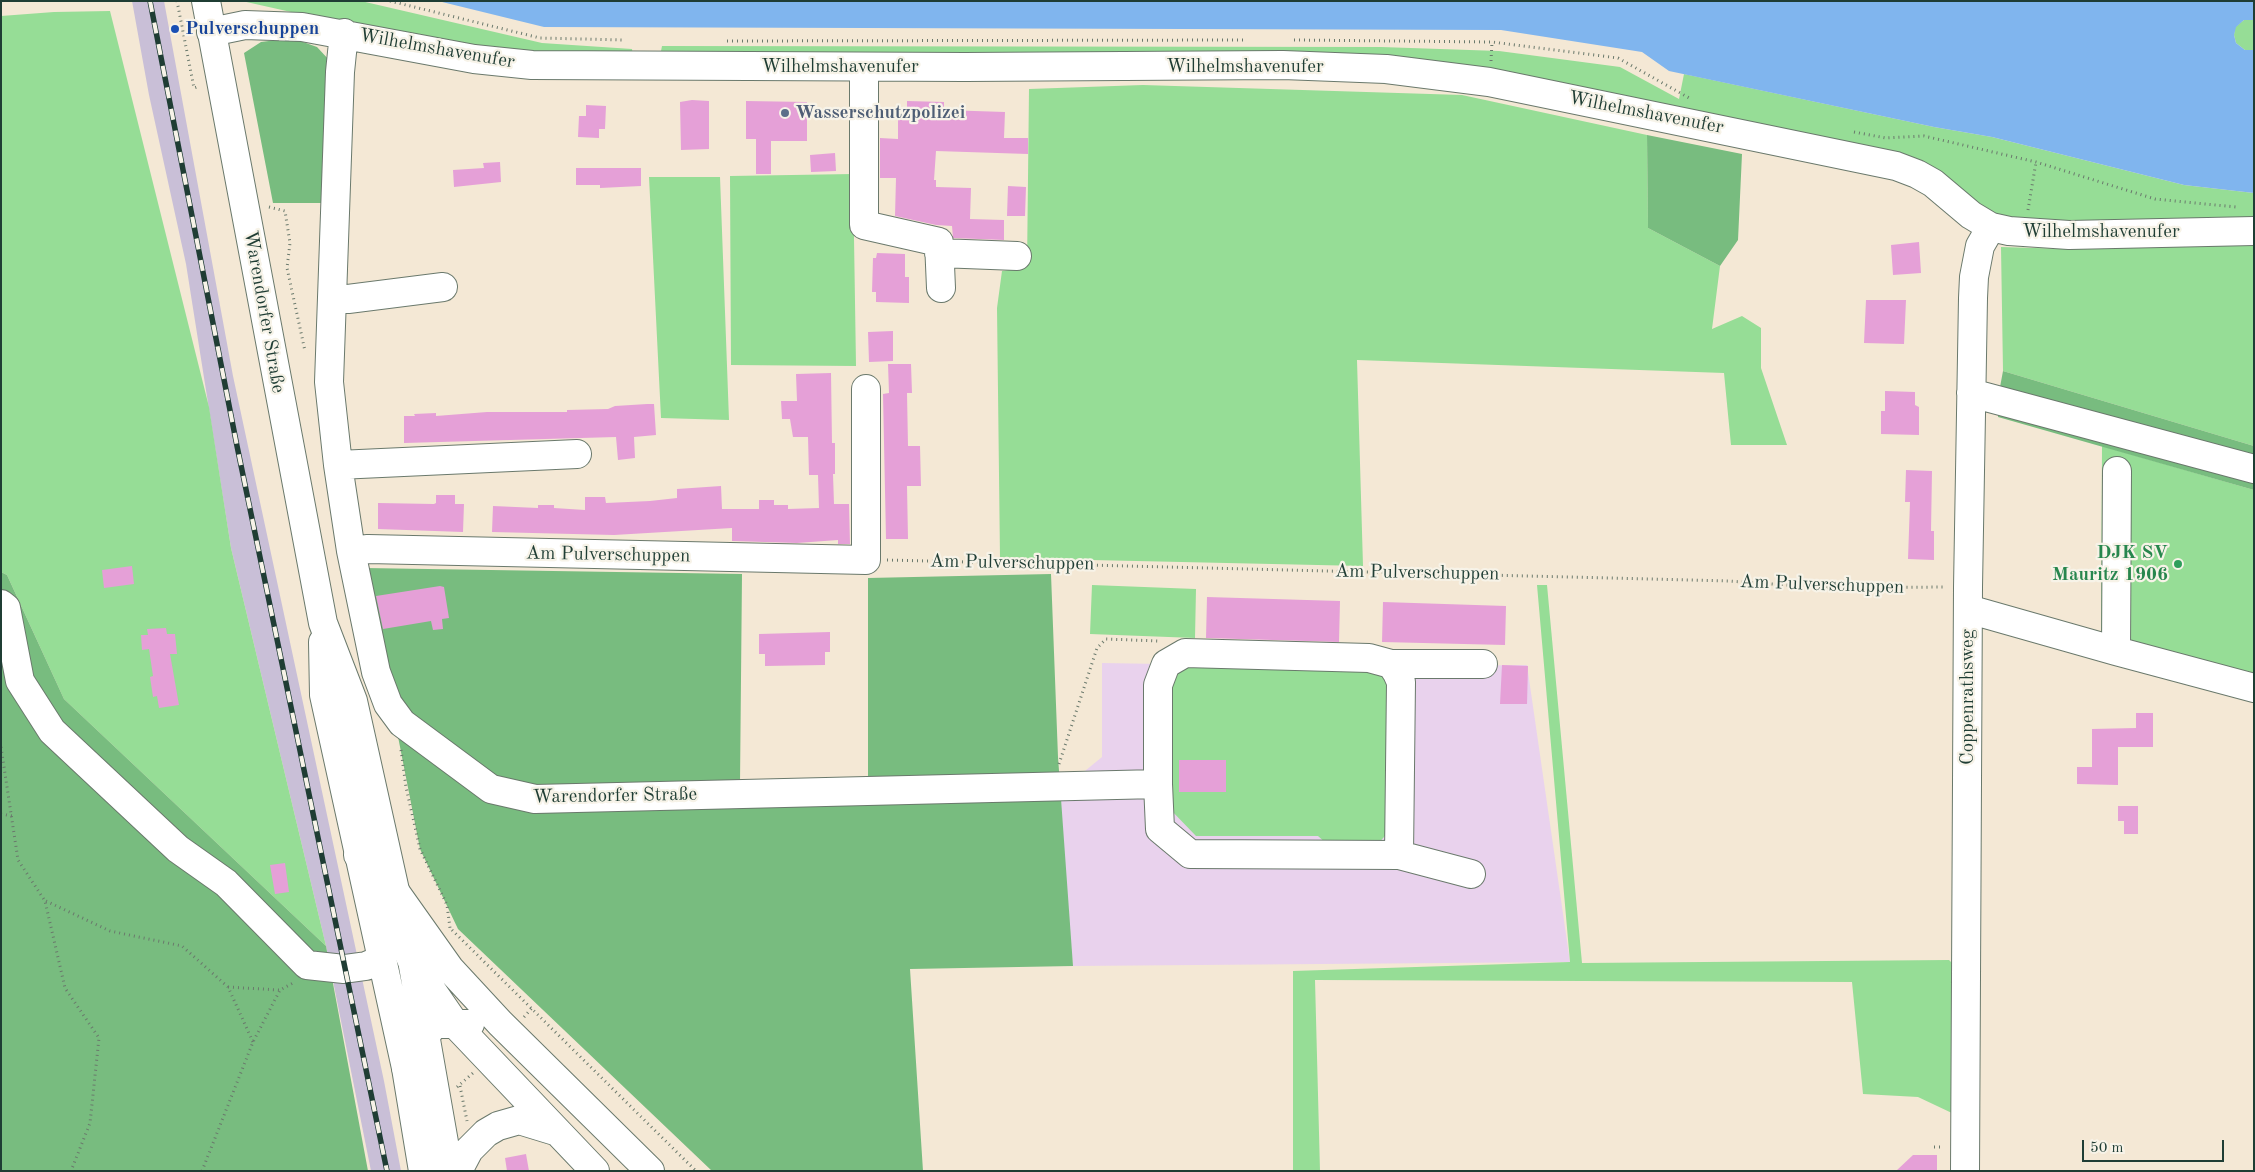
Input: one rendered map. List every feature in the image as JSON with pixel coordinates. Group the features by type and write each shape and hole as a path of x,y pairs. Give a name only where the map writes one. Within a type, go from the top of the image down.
{"main road":[{"name":"Warendorfer Straße","path":"206,1 323,623 324,695 380,960 406,1068 423,1171"},
{"name":"Wilhelmshavenufer","path":"211,32 245,25 302,27 344,33 474,59 532,65 864,67 1283,66 1386,69 1489,82 1896,166 1933,183 1971,215 1991,227 2024,233 2069,235 2254,231"},
{"name":"Warendorfer Straße","path":"344,33 340,72 329,382 338,465 351,551 376,672 388,704 402,723 491,789 535,799 1158,784"},
{"path":"864,67 864,225 939,242 941,288"},
{"name":"Coppenrathsweg","path":"1965,1171 1968,598 1974,277 1980,246 1991,227"},
{"path":"939,253 1017,256"},
{"path":"333,298 348,299 443,287"},
{"path":"866,389 866,560"},
{"path":"1971,393 2254,469"},
{"path":"338,465 577,454"},
{"path":"2116,651 2117,471"},
{"name":"Am Pulverschuppen","path":"351,551 368,549 866,560"},
{"path":"1968,598 2116,651 2254,688"},
{"path":"1,604 6,608 20,681 52,731 178,850 226,883 307,964 344,968 366,966 380,960"},
{"name":"Warendorfer Straße","path":"323,623 353,701 394,890 413,963 449,1171"},
{"path":"1470,874 1399,855 1190,854 1160,829 1158,685 1166,664 1185,653 1369,658 1391,664 1482,664"},
{"path":"1391,664 1401,682 1399,855"},
{"path":"358,855 368,867 413,963 455,1024 595,1171"},
{"path":"394,890 450,969 500,1023 650,1171"},
{"path":"406,1068 411,1052 434,1024 500,1023"},
{"path":"458,1171 469,1150 486,1133 498,1126 519,1120 556,1132"},
{"path":"595,1171 601,1121"}],"path":[{"path":"177,1 194,88"},
{"path":"390,1 540,38 624,40"},
{"path":"2024,233 2036,162"},
{"name":"Warendorfer Straße","path":"269,207 285,212 290,243 287,268 306,355"},
{"name":"Am Pulverschuppen","path":"866,560 1728,581 1968,598"},
{"path":"1050,786 1061,761 1097,648 1106,639 1177,642 1185,653"},
{"path":"402,723 398,730 406,787 420,849 447,905 450,928 696,1171"},
{"path":"1,747 18,860 45,901 66,988 99,1038 90,1122 71,1171"},
{"path":"1,814 12,816"},
{"path":"45,901 110,931 182,946 228,987 252,1042"},
{"path":"228,987 280,990 295,982"},
{"path":"202,1171 252,1042 280,990"}],"shaded area":[{"path":"132,1 164,1 233,376 384,1081 401,1171 371,1171 326,946 231,548 186,264 149,95"},
{"path":"1102,663 1339,667 1527,665 1570,962 1073,966 1059,812 1058,775 1080,775 1102,757"}],"green space":[{"path":"242,1 361,1 542,43 632,49 633,56 532,60 349,25"},
{"path":"110,11 209,407 231,548 326,946 64,699 7,575 1,572 1,16 54,12"},
{"path":"2244,20 2254,20 2254,50 2245,50 2236,43 2235,27"},
{"path":"292,38 317,47 330,61 329,203 273,203 244,53 261,42"},
{"path":"662,46 1381,47 1499,51 1620,67 1679,99 1684,74 1934,127 1992,137 2184,185 2254,193 2254,446 2003,371 2001,247 2068,249 2073,226 1995,218 1960,192 1495,74 660,56"},
{"path":"1143,85 1462,95 1647,135 1648,228 1720,266 1712,329 1742,316 1761,328 1761,368 1787,445 1731,445 1724,373 1357,360 1363,566 1000,558 997,308 1002,271 1027,267 1029,89"},
{"path":"1647,135 1742,154 1738,240 1720,266 1648,228"},
{"path":"853,174 856,366 731,365 730,176"},
{"path":"649,177 720,177 729,420 661,418"},
{"path":"2003,371 2254,446 2254,490 1998,417 1998,398"},
{"name":"DJK SV Mauritz 1906","path":"2102,446 2254,490 2254,678 2101,638"},
{"path":"365,568 742,574 740,783 868,780 868,578 1051,574 1058,757 1073,966 910,969 923,1171 712,1171 458,929 420,849"},
{"path":"1,572 7,575 64,699 326,946 368,1171 1,1171"},
{"path":"1092,585 1196,589 1195,638 1090,634"},
{"path":"1537,585 1547,585 1582,963 1949,960 1957,968 1954,1114 1918,1097 1863,1094 1852,982 1315,980 1320,1171 1293,1171 1293,971 1570,962"},
{"path":"1191,664 1377,670 1392,686 1391,829 1377,845 1327,844 1318,836 1196,836 1169,808 1170,679"}],"water":[{"path":"438,1 2254,1 2254,20 2244,20 2236,27 2234,35 2236,43 2245,50 2254,50 2254,193 2184,185 1992,137 1934,127 1669,71 1642,52 1501,30 544,27"}],"building":[{"path":"692,100 709,101 709,149 681,150 680,102"},
{"path":"746,101 807,102 807,141 771,141 771,174 756,174 756,139 746,139"},
{"path":"907,101 944,102 944,110 1005,112 1004,138 1028,138 1028,154 936,151 934,180 936,180 936,187 971,188 970,219 1004,220 1004,240 953,238 952,226 936,225 895,216 896,178 880,178 880,138 898,139 898,110 907,110"},
{"path":"586,105 606,106 605,129 599,129 599,138 578,137 579,116 586,116"},
{"path":"835,153 836,171 811,172 810,155"},
{"path":"500,162 501,182 454,187 453,170 484,168 483,163"},
{"path":"576,168 641,168 641,186 600,188 600,185 576,185"},
{"path":"1008,186 1026,187 1025,216 1007,216"},
{"path":"1919,242 1921,273 1893,275 1891,245"},
{"path":"877,253 905,254 905,277 909,277 909,303 876,302 876,292 872,292 873,258 876,258"},
{"path":"1866,300 1906,300 1904,344 1864,343"},
{"path":"893,331 893,361 869,362 868,332"},
{"path":"888,364 911,364 912,393 907,393 908,446 920,446 921,486 907,486 908,539 886,539 883,394 889,393"},
{"path":"831,373 832,443 835,443 834,504 849,504 850,544 838,544 838,540 797,543 732,541 732,528 614,535 492,532 493,506 538,508 538,505 554,505 554,508 585,510 585,497 605,497 606,503 650,501 677,498 677,489 721,486 722,509 759,509 759,500 774,500 774,505 788,505 788,509 819,508 818,475 809,475 808,437 793,437 790,419 782,419 781,401 797,401 796,374"},
{"path":"1885,391 1915,392 1915,405 1919,407 1919,435 1881,434 1881,411 1885,411"},
{"path":"654,404 656,435 634,437 635,458 618,460 616,437 404,443 404,416 415,416 414,414 436,413 436,416 487,412 567,412 567,410 608,409 615,406"},
{"path":"1906,470 1932,471 1931,531 1934,531 1934,560 1908,559 1910,502 1905,502"},
{"path":"436,495 455,495 455,504 464,504 463,532 378,529 378,503 434,504 436,503"},
{"path":"132,566 134,584 104,588 102,570"},
{"path":"440,586 444,587 449,618 442,619 443,629 433,630 431,621 383,629 376,596"},
{"path":"1207,597 1340,601 1339,642 1206,638"},
{"path":"1383,602 1506,606 1505,645 1382,642"},
{"path":"166,628 167,634 175,634 177,654 170,654 179,705 159,708 157,696 153,697 150,677 153,676 149,649 142,650 141,635 148,635 147,629"},
{"path":"830,632 830,652 825,652 825,665 765,666 765,654 759,654 759,634"},
{"path":"1502,665 1528,666 1527,704 1500,704"},
{"path":"2136,713 2153,713 2153,747 2118,747 2118,785 2077,784 2077,767 2092,767 2092,729 2136,728"},
{"path":"1179,760 1226,760 1226,792 1179,792"},
{"path":"2118,806 2138,806 2138,834 2124,834 2124,821 2118,821"},
{"path":"285,863 289,892 275,894 270,865"},
{"path":"526,1154 529,1171 507,1171 505,1158"},
{"path":"1913,1155 1937,1155 1937,1171 1896,1171"}],"railway":[{"path":"150,1 237,446 387,1171"}],"place":[{"name":"Pulverschuppen","path":"175,29"},
{"name":"Wasserschutzpolizei","path":"785,113"},
{"name":"DJK SV Mauritz 1906","path":"2178,564"}]}
